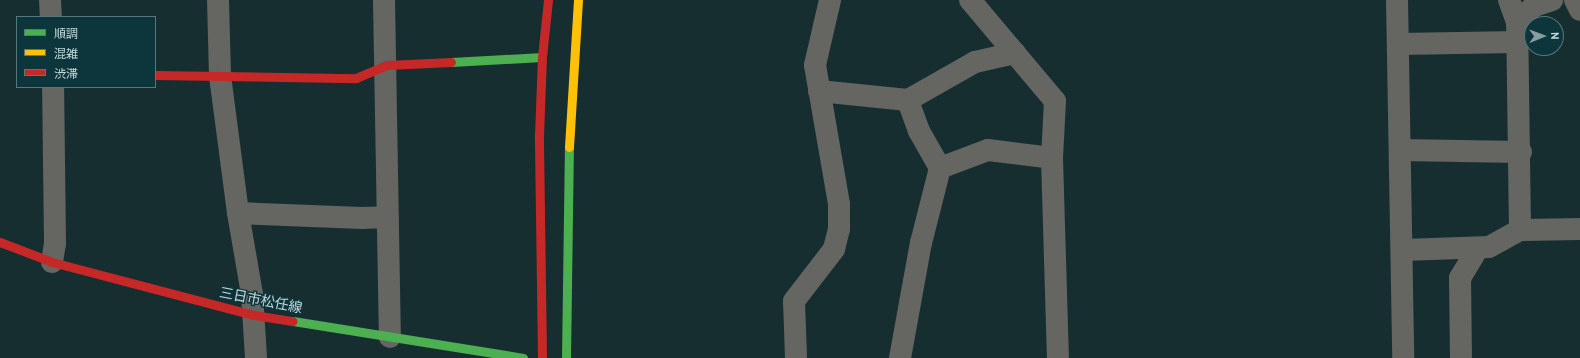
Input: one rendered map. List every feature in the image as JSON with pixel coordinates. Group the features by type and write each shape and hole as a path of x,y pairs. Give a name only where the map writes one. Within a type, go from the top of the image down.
{"street":[{"path":"50,0 51,16"},
{"path":"218,0 220,76 238,212 247,256 254,315 256,358"},
{"path":"384,0 387,65 387,217 390,336"},
{"path":"542,358 539,135 542,57 548,0"},
{"path":"566,358 569,145 578,0"},
{"path":"796,358 794,301 834,249 839,229 839,204 815,65 830,0"},
{"path":"970,0 1055,101 1052,158 1058,358"},
{"path":"1397,0 1403,250 1403,358"},
{"path":"1509,0 1517,32 1521,152 1520,230"},
{"path":"1517,32 1534,6 1552,0"},
{"path":"1575,0 1580,10"},
{"path":"1398,44 1517,32"},
{"path":"819,91 908,100 975,62 1015,53"},
{"path":"156,75 356,78 387,65 542,57"},
{"path":"52,262 54,243 53,88"},
{"path":"900,358 921,243 940,168 919,131 908,100"},
{"path":"940,168 988,150 1052,158"},
{"path":"1400,150 1521,152"},
{"path":"238,212 362,218 387,217"},
{"path":"1403,250 1489,247 1520,230 1580,229"},
{"name":"三日市松任線","path":"0,242 52,262 254,315 523,358"},
{"path":"1462,358 1460,278 1478,248"}],"traffic: fast":[{"path":"451,62 542,57"},
{"path":"566,358 569,147"},
{"path":"293,321 523,358"}],"traffic: slow":[{"path":"569,147 578,0"}],"traffic: jam":[{"path":"542,358 539,135 542,57 548,0"},
{"path":"156,75 356,78 387,65 451,62"},
{"path":"0,242 52,262 254,315 293,321"}]}
